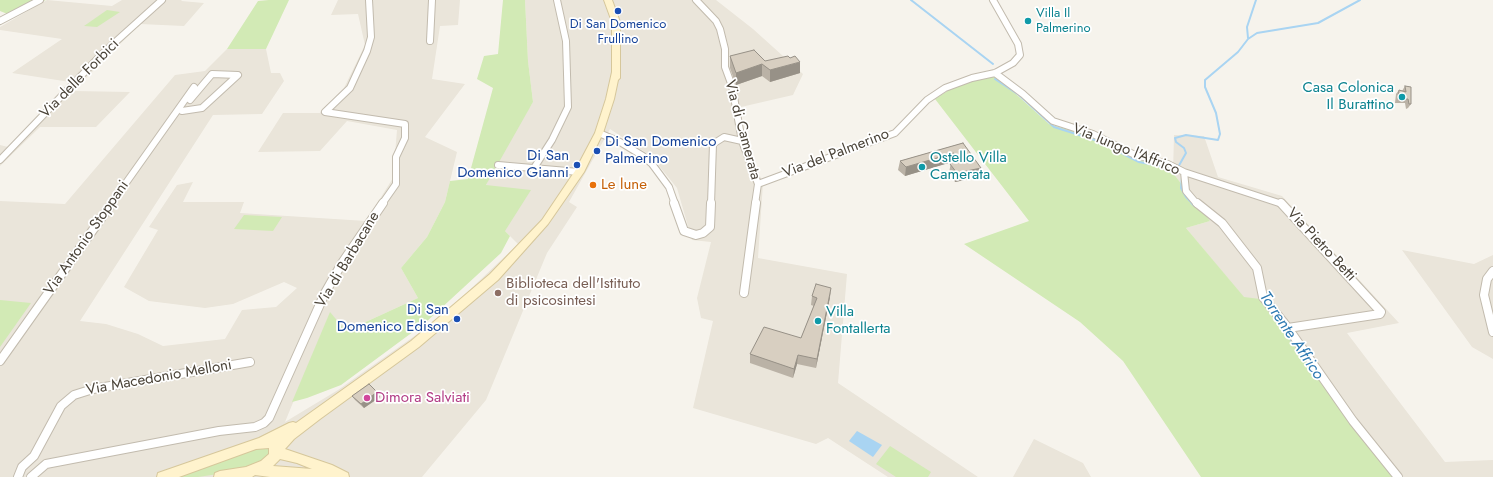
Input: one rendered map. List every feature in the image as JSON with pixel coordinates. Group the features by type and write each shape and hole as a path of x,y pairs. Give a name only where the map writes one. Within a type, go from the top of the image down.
{"main road":[{"path":"256,470 270,461 284,441 316,415 415,344 424,340 440,328 444,321 474,296 521,250 545,222 587,161 589,153 597,137 616,80 615,73 617,53 615,24 612,19 613,13 608,0"},
{"path":"163,477 277,436 316,415"},
{"path":"256,444 271,442 275,445 276,452"},
{"path":"276,452 306,460 343,477"},
{"path":"220,477 256,470 336,477"}],"street":[{"path":"0,21 40,0"},
{"name":"Via delle Forbici","path":"0,160 102,54 162,0"},
{"name":"Via di Barbacane","path":"46,464 218,431 256,427 264,423 269,418 325,293 342,263 396,184 396,157 405,138 405,124 326,112 326,109 350,88 364,58 371,37 369,0"},
{"path":"430,41 432,0"},
{"path":"534,168 552,140 568,107 566,41 557,0"},
{"name":"Via di Camerata","path":"696,0 716,21 720,29 725,49 725,67 732,86 742,141 758,184 744,293"},
{"name":"Via del Palmerino","path":"758,184 895,133 927,100 945,88 995,73 1017,60 1020,50 993,0"},
{"name":"Via lungo l'Affrico","path":"995,73 1023,94 1052,121 1093,134 1133,154 1168,164 1184,172 1186,178 1184,183 1186,192 1199,206 1222,224 1258,268 1263,297 1288,328 1353,421 1398,477"},
{"name":"Via Antonio Stoppani","path":"175,115 182,111 211,75 238,75 202,108 182,111"},
{"name":"Via Antonio Stoppani","path":"0,361 194,87"},
{"path":"597,137 615,140 643,156 652,164 669,187 684,231 696,235 703,233 710,227 713,144 724,137 742,141"},
{"path":"498,165 534,168 581,168"},
{"name":"Via Pietro Betti","path":"1184,172 1281,203 1380,309 1380,314 1288,328"},
{"path":"1493,271 1487,279 1484,295 1493,332"},
{"name":"Via Macedonio Melloni","path":"18,477 22,467 34,456 61,406 74,395 93,389 250,362"},
{"path":"31,477 46,464 34,456"}],"shaded area":[{"path":"47,0 112,6 122,0 182,0 181,1 204,3 184,26 140,24 73,91 130,92 96,127 40,127 0,166 0,145 8,147 70,82 12,73 62,39 0,30 0,27"},
{"path":"338,0 460,0 458,25 440,26 432,79 465,84 425,137 457,152 445,202 427,237 401,268 418,298 346,331 330,313 285,422 338,390 423,330 459,300 518,244 505,231 486,185 506,144 533,102 528,61 525,0 716,0 753,29 803,74 793,95 741,107 742,134 763,183 758,258 847,274 838,383 978,477 888,477 828,438 816,444 693,408 713,321 701,318 697,298 711,242 692,240 677,188 651,156 610,129 569,202 577,207 547,253 486,400 422,477 0,477 0,201 65,204 175,75 205,71 227,49 266,49 271,73 280,73 284,81 262,114 213,115 80,321 106,324 138,334 163,346 225,339 242,310 276,307 297,288 284,282 233,304 205,308 149,301 124,287 158,230 149,227 177,185 193,182 183,202 244,202 240,213 366,221 393,178 397,130 347,121 320,151 258,152 283,113 320,113 344,88 365,45 358,14 331,15"},
{"path":"1174,135 1204,136 1218,177 1282,196 1399,323 1347,333 1445,462 1493,460 1493,477 1392,477 1186,228 1210,221 1173,173"},
{"path":"1402,250 1474,264 1493,255 1493,359 1472,347"},
{"path":"1034,439 1083,463 1091,477 1013,477"}],"green space":[{"path":"0,0 46,0 10,15 0,11"},
{"path":"289,0 266,49 227,49 258,1"},
{"path":"503,0 525,0 528,61 533,102 486,185 531,190 505,231 510,236 501,253 425,323 341,385 292,402 330,312 346,331 418,298 401,268 427,237 445,202 450,181 468,179 493,88 477,79 484,56 498,54"},
{"path":"107,10 120,12 97,27 84,26"},
{"path":"996,76 1049,124 1099,139 1135,158 1173,173 1210,221 1186,228 1244,297 1260,299 1392,477 1201,477 1123,361 1080,322 964,244 1029,221 935,99 949,90 976,80"},
{"path":"244,215 282,217 273,231 234,229"},
{"path":"0,300 31,303 0,347"},
{"path":"262,446 270,448 269,455 266,459 239,471 198,477 172,477"},
{"path":"890,446 931,472 928,477 896,477 876,464"}],"water":[{"path":"857,431 882,445 873,457 849,441"}],"building":[{"path":"754,50 765,61 795,56 800,62 770,70 762,64 736,73 730,56"},
{"path":"1405,86 1411,87 1411,104 1409,104 1408,99 1398,99 1399,90 1406,92"},
{"path":"963,143 981,168 957,173 950,164 954,153 906,167 900,161"},
{"name":"Villa Fontallerta","path":"816,284 831,288 817,359 798,355 794,369 750,354 764,327 801,338 817,298 812,296"},
{"path":"369,384 377,392 361,404 352,396"}],"waterway":[{"name":"Torrente Affrico","path":"911,0 993,64"},
{"path":"1248,38 1247,27 1256,0"},
{"path":"1177,169 1186,153 1184,148 1176,142 1175,138 1186,135 1218,140 1220,134 1216,113 1205,87 1205,80 1238,52 1248,39 1257,33 1318,23 1360,0"},
{"name":"Torrente Affrico","path":"995,79 1019,95 1054,127 1098,141 1139,162 1170,168"},
{"name":"Torrente Affrico","path":"1182,177 1181,188 1186,197 1194,205"},
{"name":"Torrente Affrico","path":"1280,324 1292,341"}],"place":[{"name":"Di San Domenico Frullino","path":"618,11"},
{"name":"Villa Il Palmerino","path":"1028,21"},
{"name":"Casa Colonica Il Burattino","path":"1402,97"},
{"name":"Di San Domenico Palmerino","path":"597,151"},
{"name":"Di San Domenico Gianni","path":"577,165"},
{"name":"Ostello Villa Camerata","path":"922,167"},
{"name":"Le lune","path":"593,185"},
{"name":"Biblioteca dell'Istituto di psicosintesi","path":"498,293"},
{"name":"Di San Domenico Edison","path":"457,319"},
{"name":"Villa Fontallerta","path":"818,321"},
{"name":"Dimora Salviati","path":"367,398"}]}
